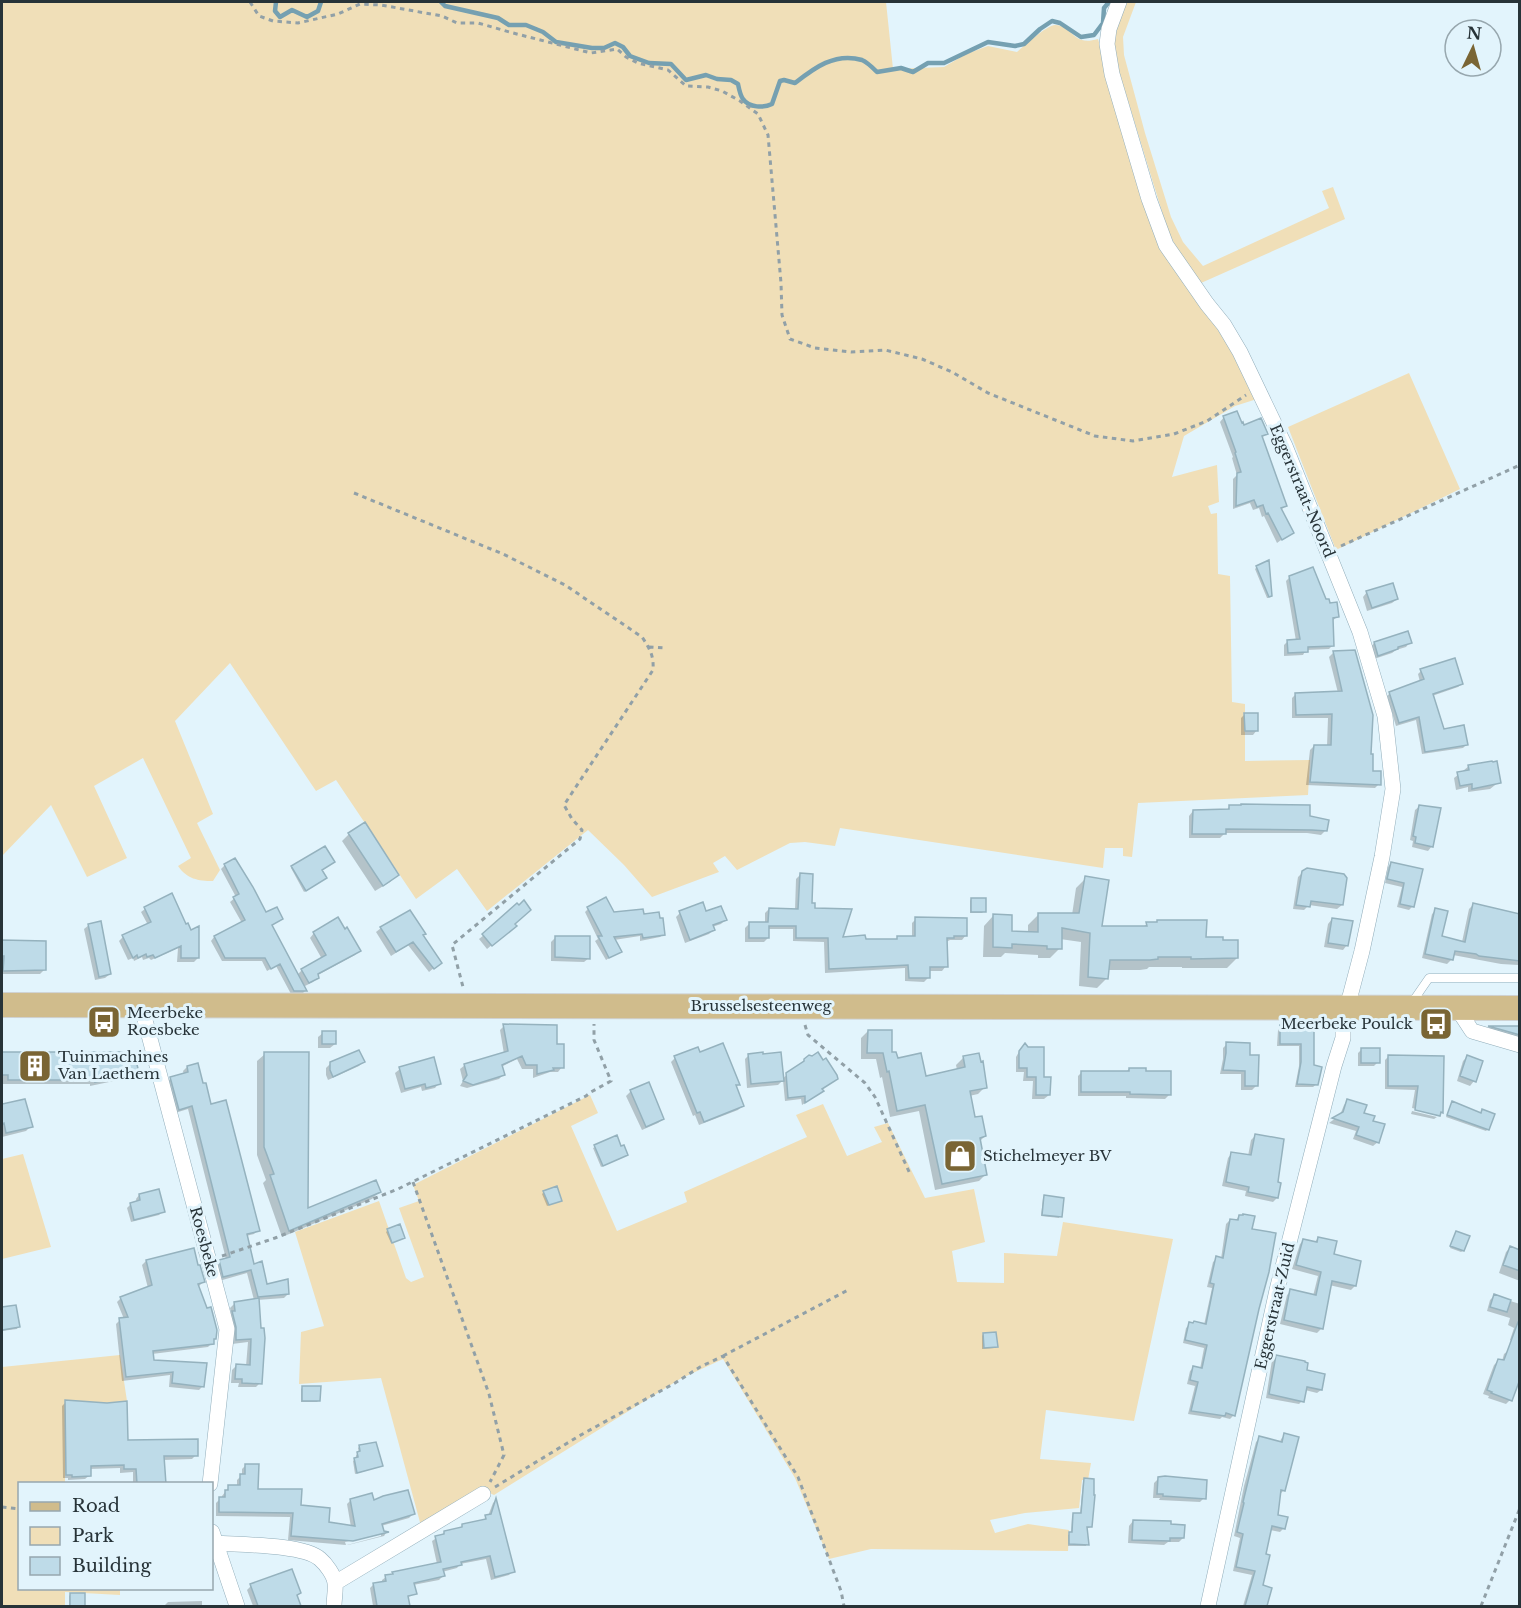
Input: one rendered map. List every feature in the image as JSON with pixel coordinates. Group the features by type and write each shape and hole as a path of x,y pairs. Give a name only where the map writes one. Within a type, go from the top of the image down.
{"main road":[{"name":"Brusselsesteenweg","path":"2,1005 1520,1008"}],"street":[{"name":"Eggerstraat-Noord","path":"1119,4 1109,29 1107,44 1112,74 1149,199 1166,245 1224,325 1240,352 1285,446 1360,632 1385,716 1393,789 1382,857 1348,1007"},
{"name":"Roesbeke","path":"141,1005 227,1329 210,1482"},
{"name":"Eggerstraat-Zuid","path":"1208,1606 1277,1290 1348,1007"},
{"path":"1457,1008 1472,1031 1520,1045"},
{"path":"335,1583 483,1494"},
{"path":"237,1606 213,1538 287,1548 320,1558 335,1583 334,1606"}],"lane":[{"path":"1409,1008 1429,978 1520,978"}],"path":[{"path":"250,2 259,16 273,21 298,22 339,14 360,4 381,5 442,16 457,23 478,22 591,53 617,49 638,63 668,70 686,86 708,87 722,91 740,101 758,114 768,135 782,315 790,339 815,348 851,352 885,350 922,359 952,372 988,393 1063,423 1095,435 1133,441 1174,434 1207,421 1242,397 1259,391"},
{"path":"1328,551 1520,465"},
{"path":"354,493 503,554 566,585 642,638 653,657 653,670 564,805 582,830 580,838 452,945 468,1006"},
{"path":"649,647 666,648"},
{"path":"209,1260 275,1238 398,1190 586,1096 611,1081 594,1040 595,1006"},
{"path":"799,1007 808,1035 865,1083 875,1097 911,1176"},
{"path":"413,1182 489,1394 504,1455 483,1494"},
{"path":"483,1494 700,1367 848,1290"},
{"path":"723,1356 798,1477 841,1591 844,1606"},
{"path":"2,1507 18,1509"},
{"path":"1481,1606 1520,1508"}],"green space":[{"path":"2,2 886,2 893,69 944,67 966,54 988,46 1017,52 1041,32 1055,25 1066,28 1083,40 1098,39 1157,239 1241,366 1257,399 1235,406 1184,436 1172,477 1217,465 1219,502 1208,506 1211,514 1217,513 1218,574 1230,576 1232,702 1245,704 1245,761 1310,760 1308,795 1138,803 1132,857 1123,856 1123,848 1105,848 1103,868 840,828 835,846 805,842 790,843 737,870 725,856 713,863 719,872 652,897 624,865 588,830 487,911 457,869 416,899 336,780 316,791 230,663 175,721 213,814 197,823 220,870 213,881 193,878 185,874 178,866 191,858 143,758 94,786 127,858 87,877 51,805 2,856"},
{"path":"1127,2 1136,2 1123,37 1124,55 1145,133 1171,217 1183,242 1203,266 1329,208 1322,191 1333,187 1345,219 1201,283 1177,250 1167,228 1113,52 1116,28"},
{"path":"1409,373 1460,489 1336,550 1288,427"},
{"path":"590,1095 598,1113 571,1126 617,1231 687,1202 684,1192 807,1137 796,1115 823,1104 847,1156 882,1142 874,1127 888,1123 925,1198 974,1189 985,1242 952,1251 957,1282 1004,1283 1004,1253 1057,1256 1063,1222 1173,1239 1134,1421 1046,1410 1040,1459 1091,1463 1088,1480 1082,1480 1079,1508 1025,1513 990,1520 995,1533 1028,1524 1069,1530 1068,1551 871,1549 829,1559 795,1478 723,1359 680,1379 494,1495 485,1491 421,1526 381,1378 299,1384 301,1332 324,1326 295,1232 379,1201 406,1278 411,1282 424,1277 399,1208 419,1201 413,1185"},
{"path":"23,1154 51,1247 2,1259 2,1159"},
{"path":"120,1355 127,1401 107,1403 65,1400 65,1482 18,1482 18,1590 120,1590 120,1595 65,1592 65,1606 2,1606 2,1367"}],"building":[{"path":"1237,411 1244,425 1261,418 1268,434 1262,436 1287,506 1281,508 1294,533 1282,540 1263,505 1257,507 1254,500 1236,506 1237,473 1241,472 1223,416"},
{"path":"1269,560 1272,596 1269,597 1256,566"},
{"path":"1313,567 1326,599 1329,599 1330,603 1337,602 1339,617 1333,618 1334,646 1308,647 1308,652 1288,653 1287,640 1300,639 1289,576"},
{"path":"1393,583 1398,599 1372,608 1366,591"},
{"path":"1408,631 1412,643 1378,656 1374,642"},
{"path":"1355,650 1373,715 1371,754 1373,754 1373,771 1381,771 1381,785 1310,782 1314,745 1331,745 1332,714 1296,715 1295,693 1342,691 1333,651"},
{"path":"1455,658 1463,684 1433,694 1444,729 1464,725 1468,745 1425,752 1419,717 1399,723 1389,692 1424,679 1420,669"},
{"path":"1244,713 1258,713 1258,731 1245,731"},
{"path":"1497,761 1501,783 1472,789 1472,784 1460,786 1457,772 1469,770 1468,765"},
{"path":"1229,805 1310,805 1310,816 1329,820 1327,831 1226,829 1226,834 1192,834 1193,810 1229,809"},
{"path":"1419,805 1441,808 1433,847 1415,843 1416,837 1413,836"},
{"path":"365,822 399,875 383,886 348,833"},
{"path":"325,846 335,862 322,870 327,878 306,891 291,866"},
{"path":"235,858 266,912 277,907 283,919 272,925 307,991 294,991 280,964 271,969 265,958 225,958 214,936 245,920 233,897 239,894 224,864"},
{"path":"1391,862 1423,869 1414,907 1400,904 1404,883 1387,879"},
{"path":"1307,868 1344,874 1347,878 1343,905 1311,901 1310,907 1296,905 1302,871"},
{"path":"800,873 813,874 812,903 815,903 815,908 852,909 843,937 865,935 866,939 897,939 897,936 915,936 915,917 967,918 967,936 947,938 948,967 930,967 930,978 909,978 908,965 829,969 828,938 796,938 796,926 769,926 769,938 749,938 749,922 768,922 769,908 798,909"},
{"path":"1085,876 1109,880 1102,926 1147,926 1146,922 1157,922 1157,920 1207,920 1206,937 1238,940 1238,958 1158,957 1158,959 1150,960 1110,960 1108,979 1088,977 1090,933 1062,928 1062,949 1012,944 1012,948 993,947 993,914 1012,915 1012,931 1038,932 1038,913 1079,913"},
{"path":"172,893 186,924 188,923 191,930 199,926 199,958 181,958 181,946 155,958 153,955 147,957 146,954 133,958 122,935 151,922 144,907"},
{"path":"606,897 614,912 643,909 644,914 659,912 660,918 663,918 665,935 643,938 642,934 614,937 622,952 609,958 598,936 602,936 587,907"},
{"path":"971,898 986,898 986,912 971,912"},
{"path":"524,900 531,910 515,924 517,926 492,946 482,934 517,903 519,905"},
{"path":"703,902 706,911 721,906 727,920 713,925 715,930 690,940 679,911"},
{"path":"1473,903 1520,914 1520,961 1455,951 1453,960 1425,954 1435,908 1448,911 1442,936 1465,942"},
{"path":"410,910 442,963 434,969 413,942 396,952 380,927"},
{"path":"338,917 345,929 347,927 361,951 318,974 319,978 309,983 301,969 326,955 313,932"},
{"path":"1332,918 1353,921 1348,946 1328,943"},
{"path":"101,921 111,974 99,977 88,924"},
{"path":"555,936 590,936 590,959 555,957"},
{"path":"2,940 46,941 46,970 3,971"},
{"path":"503,1024 557,1025 557,1044 564,1044 564,1068 553,1068 554,1070 537,1074 537,1065 526,1065 522,1056 502,1065 505,1075 473,1085 463,1081 467,1075 464,1064 508,1051"},
{"path":"1280,1025 1314,1025 1314,1065 1322,1067 1318,1085 1297,1084 1301,1044 1280,1044"},
{"path":"1488,1026 1520,1026 1520,1035"},
{"path":"868,1030 892,1030 892,1052 896,1052 898,1058 921,1053 926,1076 965,1067 963,1056 979,1053 981,1062 983,1061 987,1088 970,1091 975,1117 982,1116 986,1136 980,1138 987,1175 942,1184 925,1105 897,1111 883,1053 867,1053"},
{"path":"322,1031 336,1031 336,1044 322,1044"},
{"path":"1226,1042 1250,1043 1250,1055 1259,1055 1258,1086 1245,1086 1245,1071 1223,1070"},
{"path":"723,1043 740,1085 736,1085 744,1106 704,1122 700,1112 697,1113 674,1056 698,1047 700,1052"},
{"path":"1025,1043 1028,1047 1044,1047 1044,1077 1051,1077 1050,1095 1036,1095 1036,1077 1027,1077 1027,1068 1019,1068 1019,1051"},
{"path":"1361,1048 1380,1048 1380,1063 1361,1063"},
{"path":"359,1050 365,1062 333,1077 330,1062"},
{"path":"2,1052 131,1052 135,1056 139,1073 95,1082 95,1080 8,1080 8,1075 2,1075"},
{"path":"264,1052 309,1052 308,1208 376,1180 381,1192 289,1231 270,1175 274,1174 264,1147"},
{"path":"763,1052 763,1054 781,1052 784,1081 751,1084 748,1054"},
{"path":"818,1052 823,1060 826,1058 838,1079 805,1103 805,1096 788,1098 786,1073 809,1055 812,1056"},
{"path":"1388,1055 1444,1056 1443,1113 1441,1112 1440,1116 1415,1110 1418,1086 1388,1086"},
{"path":"1467,1055 1483,1061 1476,1082 1460,1076"},
{"path":"434,1057 441,1084 426,1088 425,1084 405,1089 399,1067"},
{"path":"198,1063 211,1104 226,1100 260,1231 247,1234 254,1264 262,1261 267,1284 288,1279 289,1294 258,1297 251,1270 223,1277 219,1260 230,1257 192,1106 179,1110 170,1077 188,1072 187,1066"},
{"path":"1129,1068 1171,1071 1171,1095 1081,1092 1081,1071 1129,1071"},
{"path":"649,1082 664,1119 646,1127 630,1090"},
{"path":"25,1099 33,1127 6,1133 4,1123 2,1124 2,1104"},
{"path":"1347,1099 1367,1105 1364,1113 1375,1116 1373,1121 1385,1124 1379,1143 1356,1135 1359,1127 1332,1118 1343,1112"},
{"path":"1452,1101 1481,1113 1482,1109 1495,1114 1489,1130 1447,1115"},
{"path":"1255,1134 1284,1139 1278,1198 1248,1192 1249,1187 1226,1182 1231,1152 1251,1155"},
{"path":"617,1135 628,1155 603,1166 594,1145"},
{"path":"557,1186 562,1201 549,1205 543,1191"},
{"path":"159,1189 165,1212 134,1220 130,1203 140,1200 139,1194"},
{"path":"1044,1195 1064,1198 1062,1217 1042,1215"},
{"path":"1239,1215 1255,1216 1252,1229 1276,1233 1235,1416 1226,1413 1225,1416 1191,1411 1198,1382 1190,1380 1193,1366 1202,1368 1207,1345 1185,1340 1189,1322 1206,1324 1214,1284 1210,1283 1216,1256 1223,1258 1230,1219 1238,1220"},
{"path":"400,1224 405,1238 392,1243 387,1229"},
{"path":"1456,1231 1470,1236 1464,1251 1450,1246"},
{"path":"1318,1237 1337,1241 1334,1254 1361,1261 1356,1286 1332,1281 1323,1329 1284,1320 1290,1289 1316,1295 1321,1272 1296,1265 1303,1239 1317,1242"},
{"path":"1510,1246 1520,1250 1520,1271 1503,1265"},
{"path":"194,1248 205,1282 198,1284 207,1308 211,1307 217,1330 216,1339 214,1339 214,1344 153,1351 154,1360 207,1363 204,1387 172,1383 173,1372 126,1377 119,1318 128,1317 120,1297 152,1285 146,1260"},
{"path":"1494,1294 1511,1300 1507,1312 1490,1307"},
{"path":"259,1298 261,1328 264,1328 265,1338 262,1384 242,1383 242,1379 235,1379 236,1364 250,1365 251,1339 236,1340 232,1311 235,1311 234,1302"},
{"path":"16,1305 20,1327 2,1330 2,1307"},
{"path":"1518,1322 1520,1322 1520,1379 1512,1401 1487,1390 1498,1359 1504,1360"},
{"path":"996,1332 998,1347 984,1348 983,1333"},
{"path":"1276,1355 1305,1361 1308,1363 1307,1370 1325,1374 1322,1390 1307,1387 1304,1402 1269,1394"},
{"path":"302,1386 321,1386 320,1401 302,1401"},
{"path":"65,1400 107,1403 127,1401 128,1440 198,1439 198,1456 164,1456 166,1482 137,1482 136,1469 124,1469 124,1465 91,1466 91,1476 66,1475"},
{"path":"1284,1433 1299,1437 1285,1491 1281,1490 1278,1515 1288,1517 1285,1529 1272,1526 1266,1554 1270,1555 1263,1585 1272,1588 1267,1606 1245,1606 1255,1571 1236,1567 1243,1534 1237,1532 1243,1502 1259,1436 1282,1442"},
{"path":"376,1442 383,1466 357,1473 354,1458 358,1457 359,1445"},
{"path":"245,1464 259,1464 258,1489 302,1489 301,1505 330,1508 329,1522 355,1526 350,1499 372,1493 374,1500 408,1490 415,1514 382,1524 384,1531 389,1532 353,1541 291,1536 293,1513 219,1512 219,1497 225,1497 228,1485 240,1485 240,1474 245,1474"},
{"path":"1158,1477 1207,1480 1206,1499 1157,1494"},
{"path":"1084,1478 1094,1479 1092,1527 1087,1527 1089,1545 1069,1544 1073,1513 1081,1513"},
{"path":"496,1498 515,1572 495,1577 490,1556 461,1562 462,1565 443,1569 445,1576 414,1583 417,1594 408,1596 410,1606 377,1606 373,1583 386,1581 385,1575 393,1574 392,1572 441,1562 435,1536 444,1534 444,1531 462,1527 462,1524 486,1519 485,1515 491,1514"},
{"path":"1133,1520 1171,1521 1171,1524 1185,1525 1184,1538 1170,1538 1170,1541 1132,1540"},
{"path":"292,1569 301,1593 297,1595 301,1606 258,1606 250,1584"},
{"path":"70,1593 85,1593 85,1606 70,1606"}],"waterway":[{"path":"276,2 275,11 280,17 292,10 307,17 318,11 321,2"},
{"path":"441,2 445,6 498,18 509,25 526,25 543,32 556,42 592,48 604,48 615,43 623,47 630,56 649,63 671,64 686,80 706,75 731,80 738,84 741,96 746,102 761,107 772,104 780,81 795,83 817,67 843,58 862,60 877,72 901,68 913,72 928,63 944,63 988,42 1015,46 1024,44 1052,21 1060,23 1081,37 1094,35 1103,23 1104,8 1109,2"}],"place":[{"name":"Meerbeke Roesbeke","path":"104,1022"},
{"name":"Meerbeke Poulck","path":"1436,1024"},
{"name":"Tuinmachines Van Laethem","path":"35,1066"},
{"name":"Stichelmeyer BV","path":"960,1156"}]}
